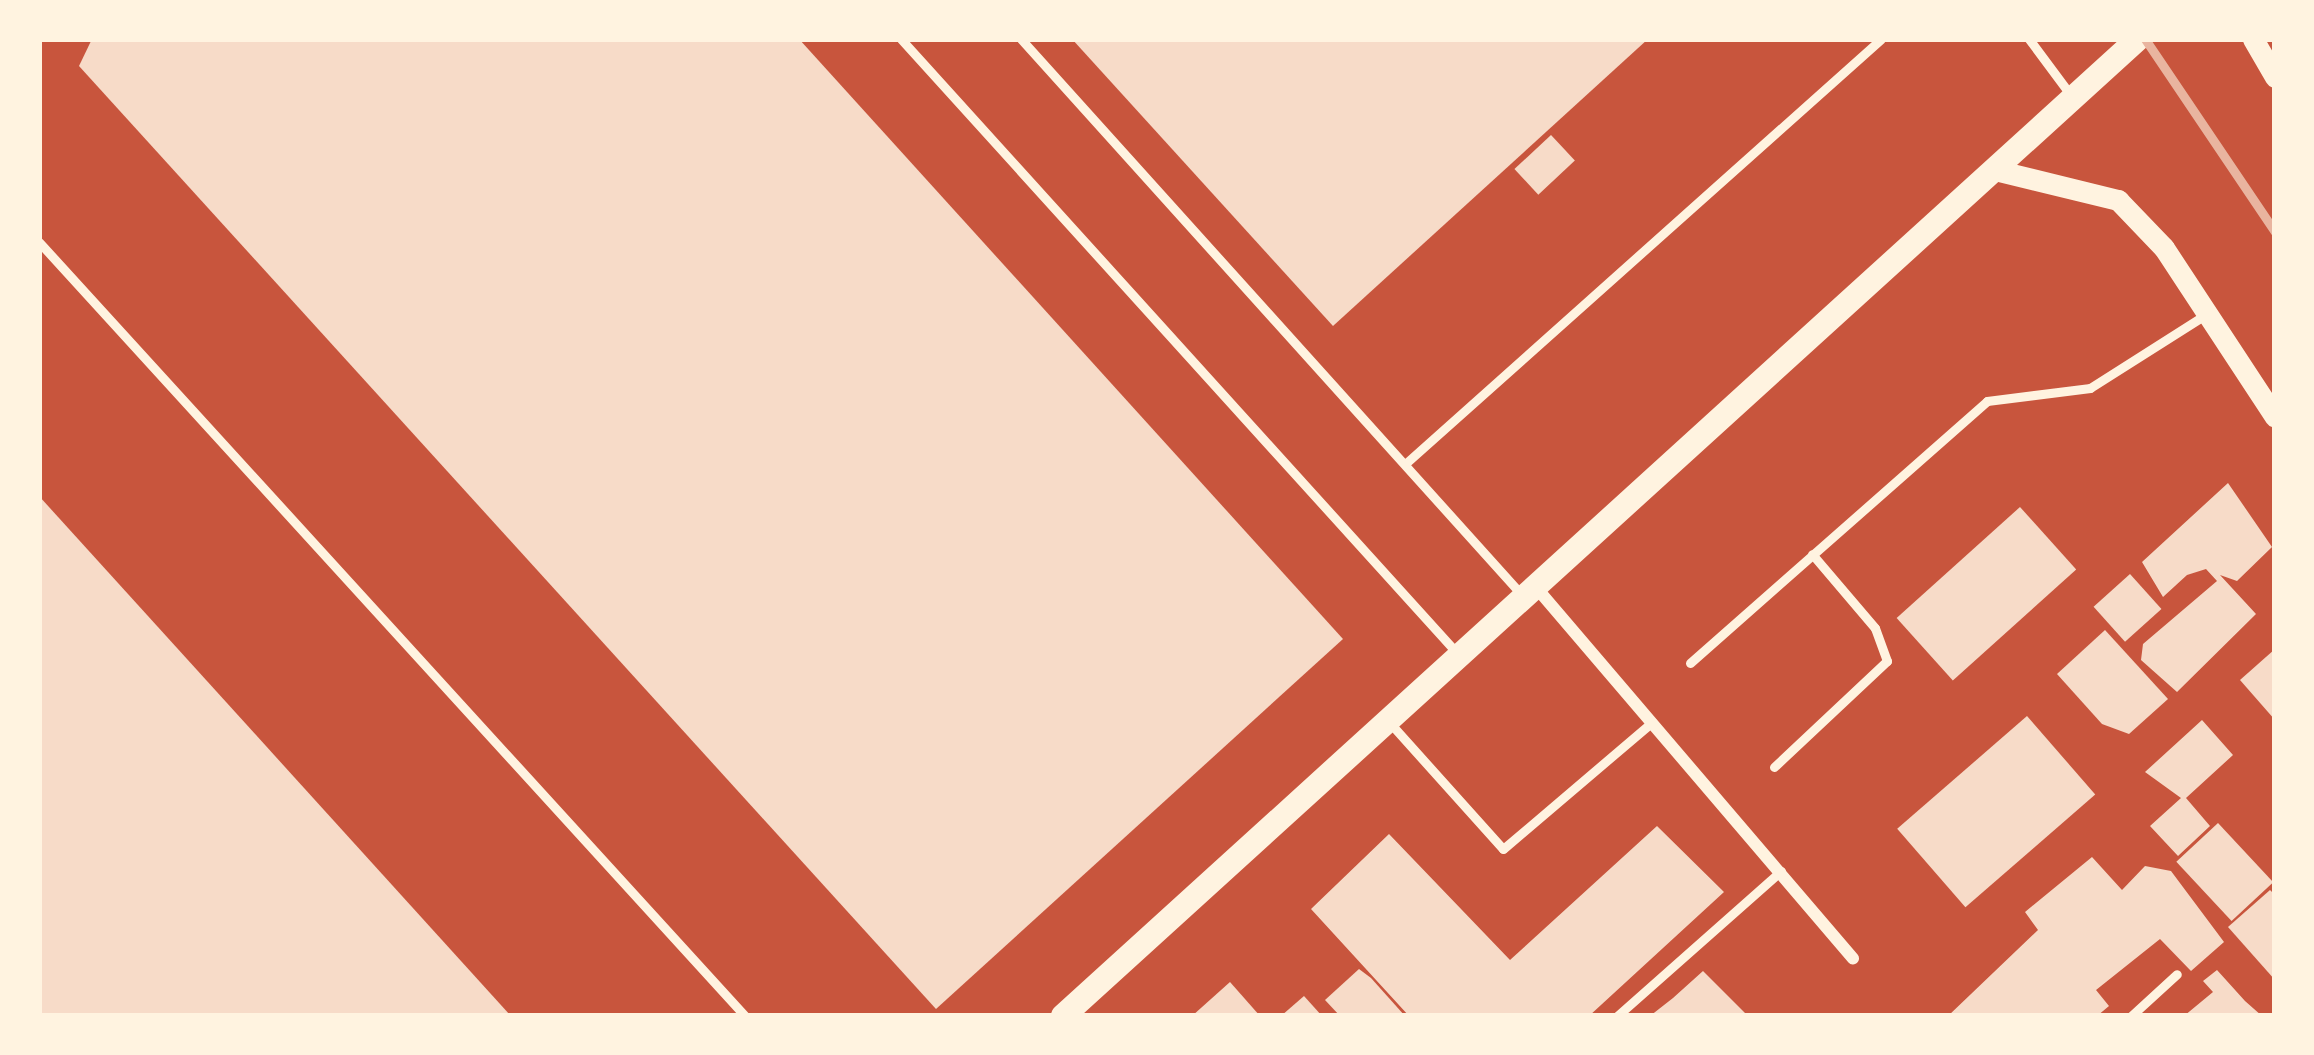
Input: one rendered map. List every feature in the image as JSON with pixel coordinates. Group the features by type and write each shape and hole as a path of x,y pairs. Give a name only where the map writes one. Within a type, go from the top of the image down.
{"main road":[{"path":"1063,1016 1534,598 2138,39"}],"street":[{"path":"2253,39 2275,77"},
{"path":"1995,170 2118,200 2207,314 2275,417"},
{"path":"1534,598 1652,722 1853,959"}],"lane":[{"path":"902,39 1463,660"},
{"path":"1021,39 1405,464 1534,598"},
{"path":"1405,464 1880,39"},
{"path":"2029,39 2073,99"},
{"path":"39,242 746,1016"},
{"path":"1690,663 1987,401 2090,388 2207,314"},
{"path":"1774,767 1887,661 1875,628 1812,554"},
{"path":"1390,723 1503,849 1652,722"},
{"path":"1617,1016 1780,871"},
{"path":"2131,1016 2177,974"}],"building":[{"path":"92,39 799,39 1343,639 936,1009 79,66"},
{"path":"1072,39 1648,39 1333,326"},
{"path":"1551,135 1575,161 1538,195 1514,169"},
{"path":"2228,483 2272,547 2237,581 2220,575 2256,614 2177,692 2141,660 2143,644 2217,581 2206,569 2187,575 2163,597 2142,562"},
{"path":"39,496 511,1016 39,1016"},
{"path":"2020,507 2076,569 1953,680 1897,618"},
{"path":"2130,574 2161,609 2125,642 2094,607"},
{"path":"2105,630 2168,699 2129,734 2102,724 2057,674"},
{"path":"2275,649 2275,720 2240,680"},
{"path":"2027,716 2095,794 1965,907 1897,829"},
{"path":"2202,720 2233,755 2186,798 2210,826 2178,856 2150,826 2181,798 2145,772"},
{"path":"2218,823 2273,882 2232,921 2176,862"},
{"path":"1657,826 1724,892 1589,1016 1409,1016 1311,909 1389,834 1510,960"},
{"path":"2092,857 2122,890 2145,866 2171,871 2224,942 2191,971 2160,939 2096,990 2109,1006 2097,1016 1948,1016 2038,930 2025,912"},
{"path":"2270,890 2275,895 2275,980 2228,927"},
{"path":"1359,969 1405,1016 1340,1016 1325,1000"},
{"path":"2217,970 2262,1016 2184,1016 2213,992 2203,981"},
{"path":"1703,971 1748,1016 1650,1016 1673,998"},
{"path":"1230,982 1260,1016 1192,1016"},
{"path":"1304,996 1322,1016 1281,1016"}],"railway":[{"path":"2145,39 2275,232"}]}
